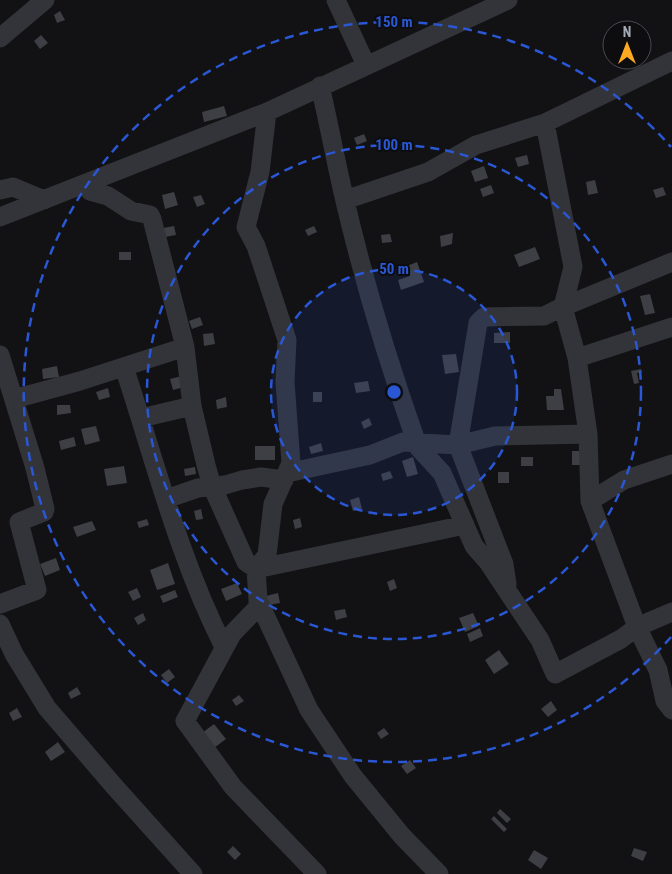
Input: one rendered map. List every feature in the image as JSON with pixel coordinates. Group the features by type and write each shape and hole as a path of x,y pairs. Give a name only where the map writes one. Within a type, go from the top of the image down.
{"street":[{"path":"336,0 366,65"},
{"path":"0,217 267,112 498,2"},
{"path":"0,38 33,3"},
{"path":"345,200 428,172 476,145 545,123 612,92 672,61"},
{"path":"320,86 345,200 389,364 416,441 419,448 442,473 474,546 488,562 540,640 555,674 621,639 637,627 672,612"},
{"path":"267,112 260,172 246,227 256,246 287,336 285,382 291,463 273,504 267,555 256,569 258,607 241,622 224,647 186,718 186,724 233,787 316,874"},
{"path":"545,123 573,267 563,308 577,358 588,434 590,501 637,627 658,670 666,701 672,710"},
{"path":"85,184 90,191 108,196 123,207 150,215 152,219 185,347 192,406 212,486 244,559 256,569"},
{"path":"0,190 13,187 44,200"},
{"path":"509,593 504,564 458,445 476,327 484,317 544,316 672,262"},
{"path":"577,358 672,328"},
{"path":"14,399 185,347"},
{"path":"0,355 35,468 45,511 19,522 37,590 0,604"},
{"path":"124,367 194,582 224,647"},
{"path":"141,418 192,406"},
{"path":"166,499 198,488 261,477 286,476 370,455 404,442 416,441 458,445 495,436 588,434"},
{"path":"590,501 624,480 672,464"},
{"path":"256,569 465,525"},
{"path":"258,600 293,672 298,688 326,736 353,776 402,836 439,874"},
{"path":"0,624 14,654 47,708 193,874"}],"building":[{"path":"60,11 65,20 57,23 54,15"},
{"path":"41,35 48,43 40,49 34,41"},
{"path":"224,106 227,116 204,122 202,112"},
{"path":"364,134 367,141 357,145 354,138"},
{"path":"527,155 529,164 518,167 515,158"},
{"path":"484,166 488,178 475,182 471,171"},
{"path":"595,180 598,193 588,195 586,182"},
{"path":"491,185 494,193 483,197 480,189"},
{"path":"663,187 666,195 656,198 653,190"},
{"path":"174,192 178,205 165,209 162,195"},
{"path":"201,195 205,204 197,207 193,197"},
{"path":"174,226 176,235 165,237 163,228"},
{"path":"314,226 317,232 308,236 305,230"},
{"path":"453,233 452,244 441,247 440,236"},
{"path":"390,234 392,242 382,243 381,235"},
{"path":"535,247 540,259 519,267 514,255"},
{"path":"119,252 131,252 131,260 119,260"},
{"path":"417,262 424,282 401,290 398,280 410,276 407,266"},
{"path":"650,294 655,313 645,315 640,296"},
{"path":"200,317 203,325 192,329 189,321"},
{"path":"510,332 510,343 494,343 494,333"},
{"path":"213,333 215,344 204,346 203,334"},
{"path":"456,354 459,372 445,374 442,355"},
{"path":"57,366 59,377 43,379 42,369"},
{"path":"641,369 642,372 637,373 639,383 634,384 631,371"},
{"path":"182,376 184,387 173,390 170,379"},
{"path":"368,381 370,391 356,393 354,383"},
{"path":"108,388 110,397 99,400 96,392"},
{"path":"554,389 561,389 564,410 547,410 546,396 554,396"},
{"path":"313,392 322,392 322,402 313,402"},
{"path":"226,397 227,407 217,409 216,400"},
{"path":"57,405 70,405 71,413 57,415"},
{"path":"369,418 372,425 364,429 361,422"},
{"path":"96,426 100,441 85,445 81,429"},
{"path":"74,437 76,446 61,450 59,441"},
{"path":"321,443 323,451 311,454 309,447"},
{"path":"255,446 275,446 275,460 255,460"},
{"path":"572,451 584,451 584,465 572,465"},
{"path":"413,457 418,474 407,477 402,461"},
{"path":"521,457 533,457 533,466 521,466"},
{"path":"124,466 127,483 107,486 104,469"},
{"path":"195,467 196,474 185,476 184,469"},
{"path":"390,471 393,478 383,481 381,474"},
{"path":"498,472 509,472 509,483 498,483"},
{"path":"359,497 362,509 353,511 350,500"},
{"path":"201,509 203,519 196,520 194,511"},
{"path":"300,518 302,527 295,529 293,520"},
{"path":"147,519 149,525 139,528 137,522"},
{"path":"92,521 96,530 77,537 73,527"},
{"path":"56,558 60,570 45,576 40,564"},
{"path":"168,563 175,584 157,590 150,570"},
{"path":"394,579 397,588 390,591 387,582"},
{"path":"237,583 242,594 226,601 221,589"},
{"path":"137,588 141,597 133,601 128,592"},
{"path":"175,590 178,597 163,603 160,596"},
{"path":"278,593 280,603 269,605 266,596"},
{"path":"345,609 347,617 336,620 334,611"},
{"path":"143,613 146,620 138,625 134,618"},
{"path":"473,613 479,626 465,632 459,618"},
{"path":"480,628 483,636 470,642 467,634"},
{"path":"499,650 509,664 494,674 485,660"},
{"path":"169,669 175,677 167,683 161,675"},
{"path":"77,687 81,694 71,699 68,693"},
{"path":"239,695 244,701 236,706 232,700"},
{"path":"551,701 557,710 548,717 541,709"},
{"path":"17,708 22,717 13,721 9,713"},
{"path":"214,724 226,739 210,751 198,736"},
{"path":"384,728 389,734 381,739 377,733"},
{"path":"58,742 65,752 51,761 45,752"},
{"path":"410,760 416,768 407,774 401,766"},
{"path":"500,809 511,819 507,823 497,813"},
{"path":"494,816 507,829 504,832 491,819"},
{"path":"233,846 241,854 235,860 227,852"},
{"path":"634,848 647,852 643,861 631,856"},
{"path":"534,850 548,858 541,869 528,860"}]}
